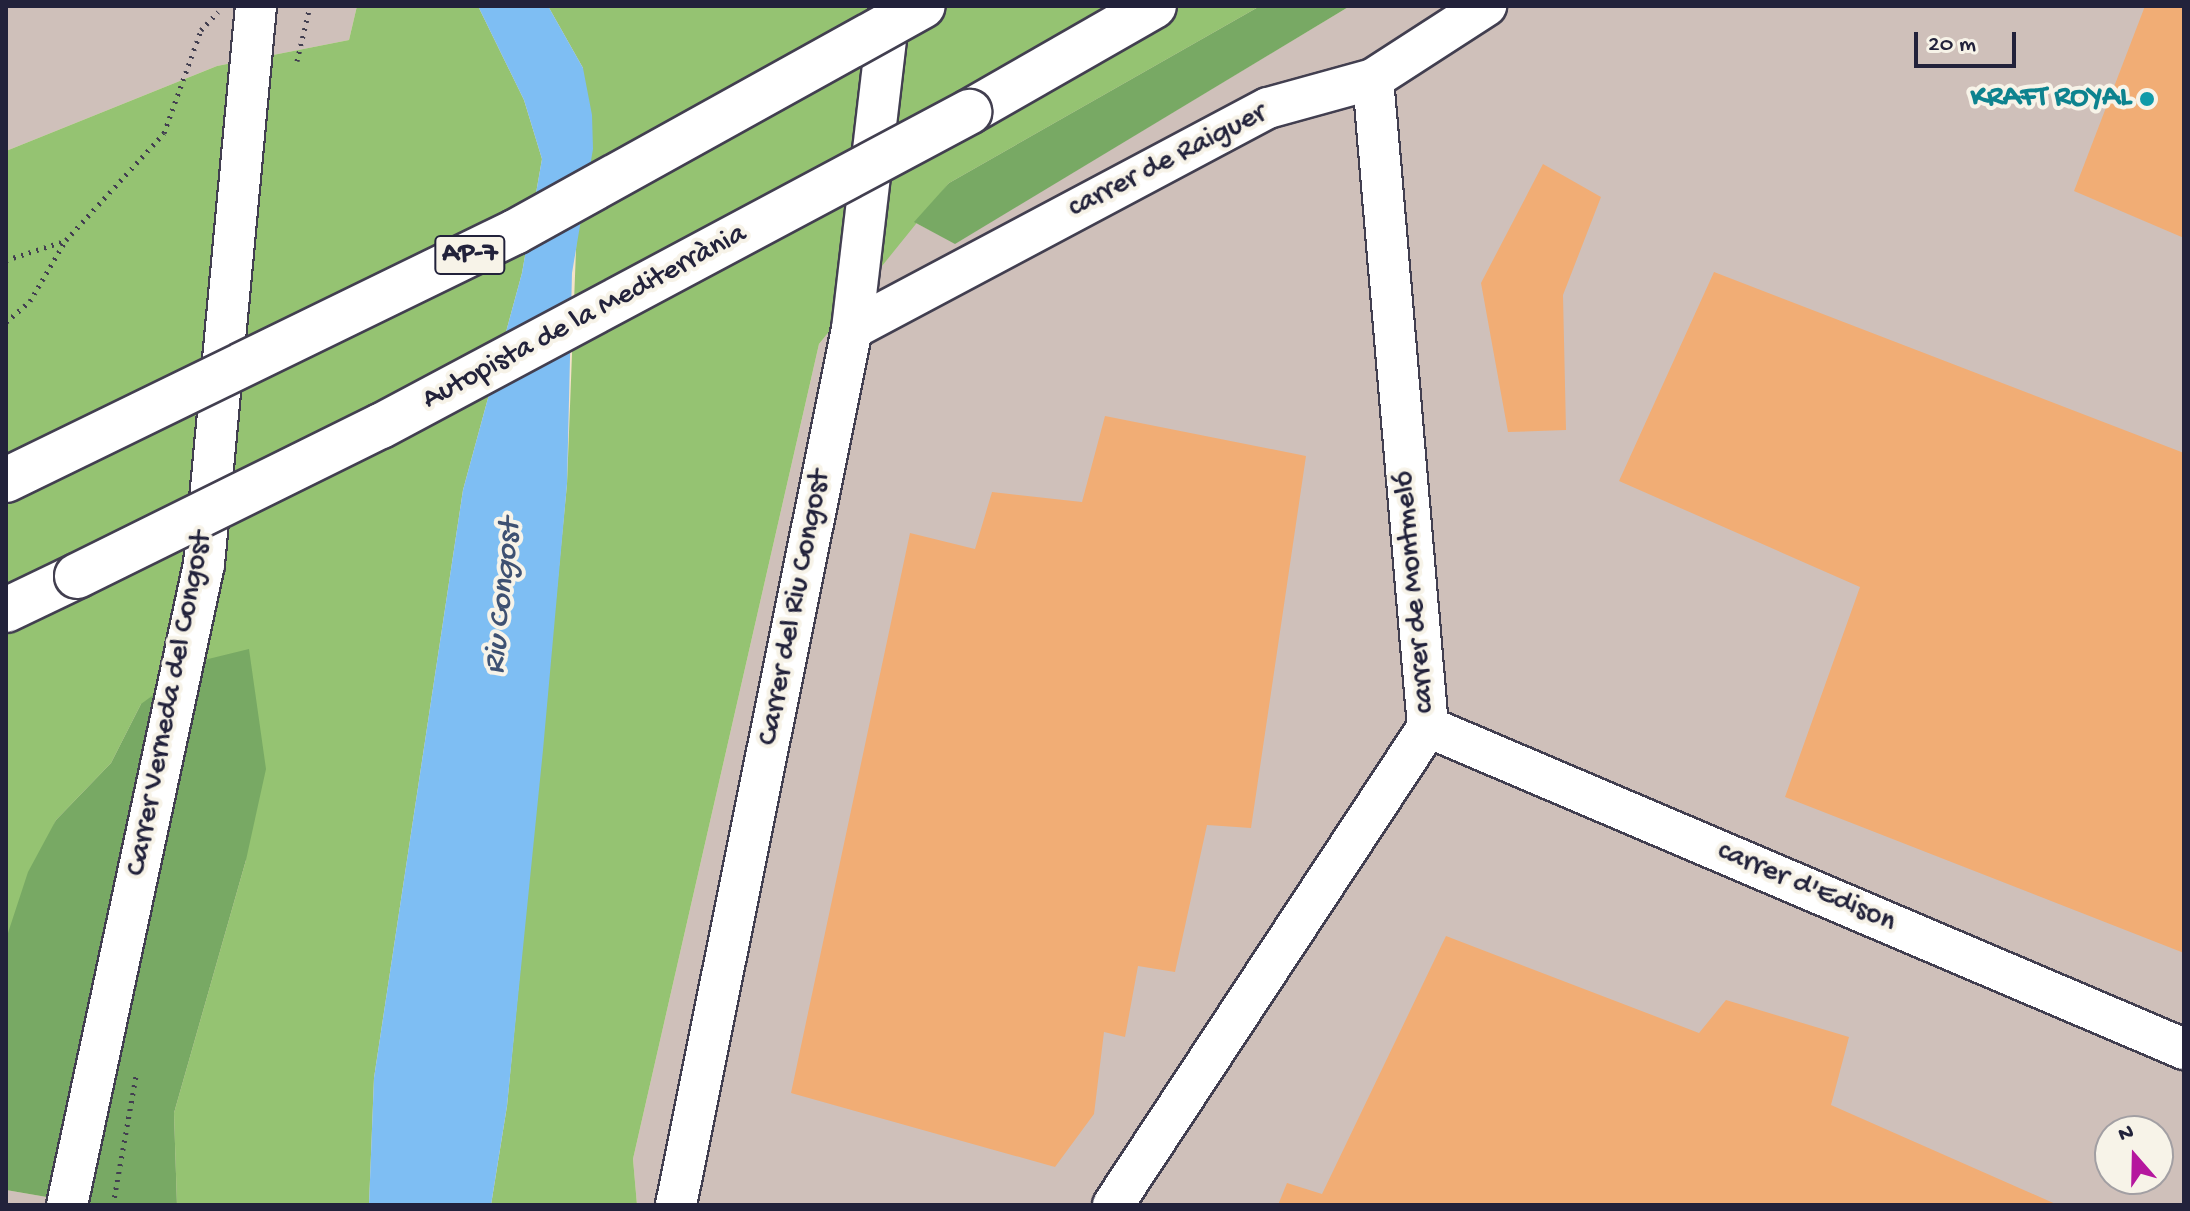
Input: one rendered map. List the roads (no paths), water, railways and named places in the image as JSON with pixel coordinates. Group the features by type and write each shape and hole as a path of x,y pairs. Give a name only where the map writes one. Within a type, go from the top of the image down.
{"highway":[{"name":"AP-7","path":"6,480 515,232 923,6"},
{"name":"Autopista de la Mediterrània","path":"6,610 381,426 969,112 1154,6"}],"street":[{"name":"Carrer Verneda del Congost","path":"67,1205 204,564 256,6"},
{"name":"Carrer del Riu Congost","path":"676,1205 852,329 890,6"},
{"name":"carrer de Raiguer","path":"852,329 1268,108 1373,79 1486,6"},
{"name":"carrer de Montmeló","path":"1113,1205 1428,727 1373,79"},
{"name":"carrer d'Edison","path":"1428,727 2184,1049"}],"water":[{"name":"Riu Congost","path":"478,6 548,6 583,68 592,115 593,149 572,273 567,484 543,750 507,1106 491,1205 369,1205 374,1078 463,490 522,273 542,159 524,100"}],"place":[{"name":"KRAFT ROYAL","path":"2147,99"}]}
